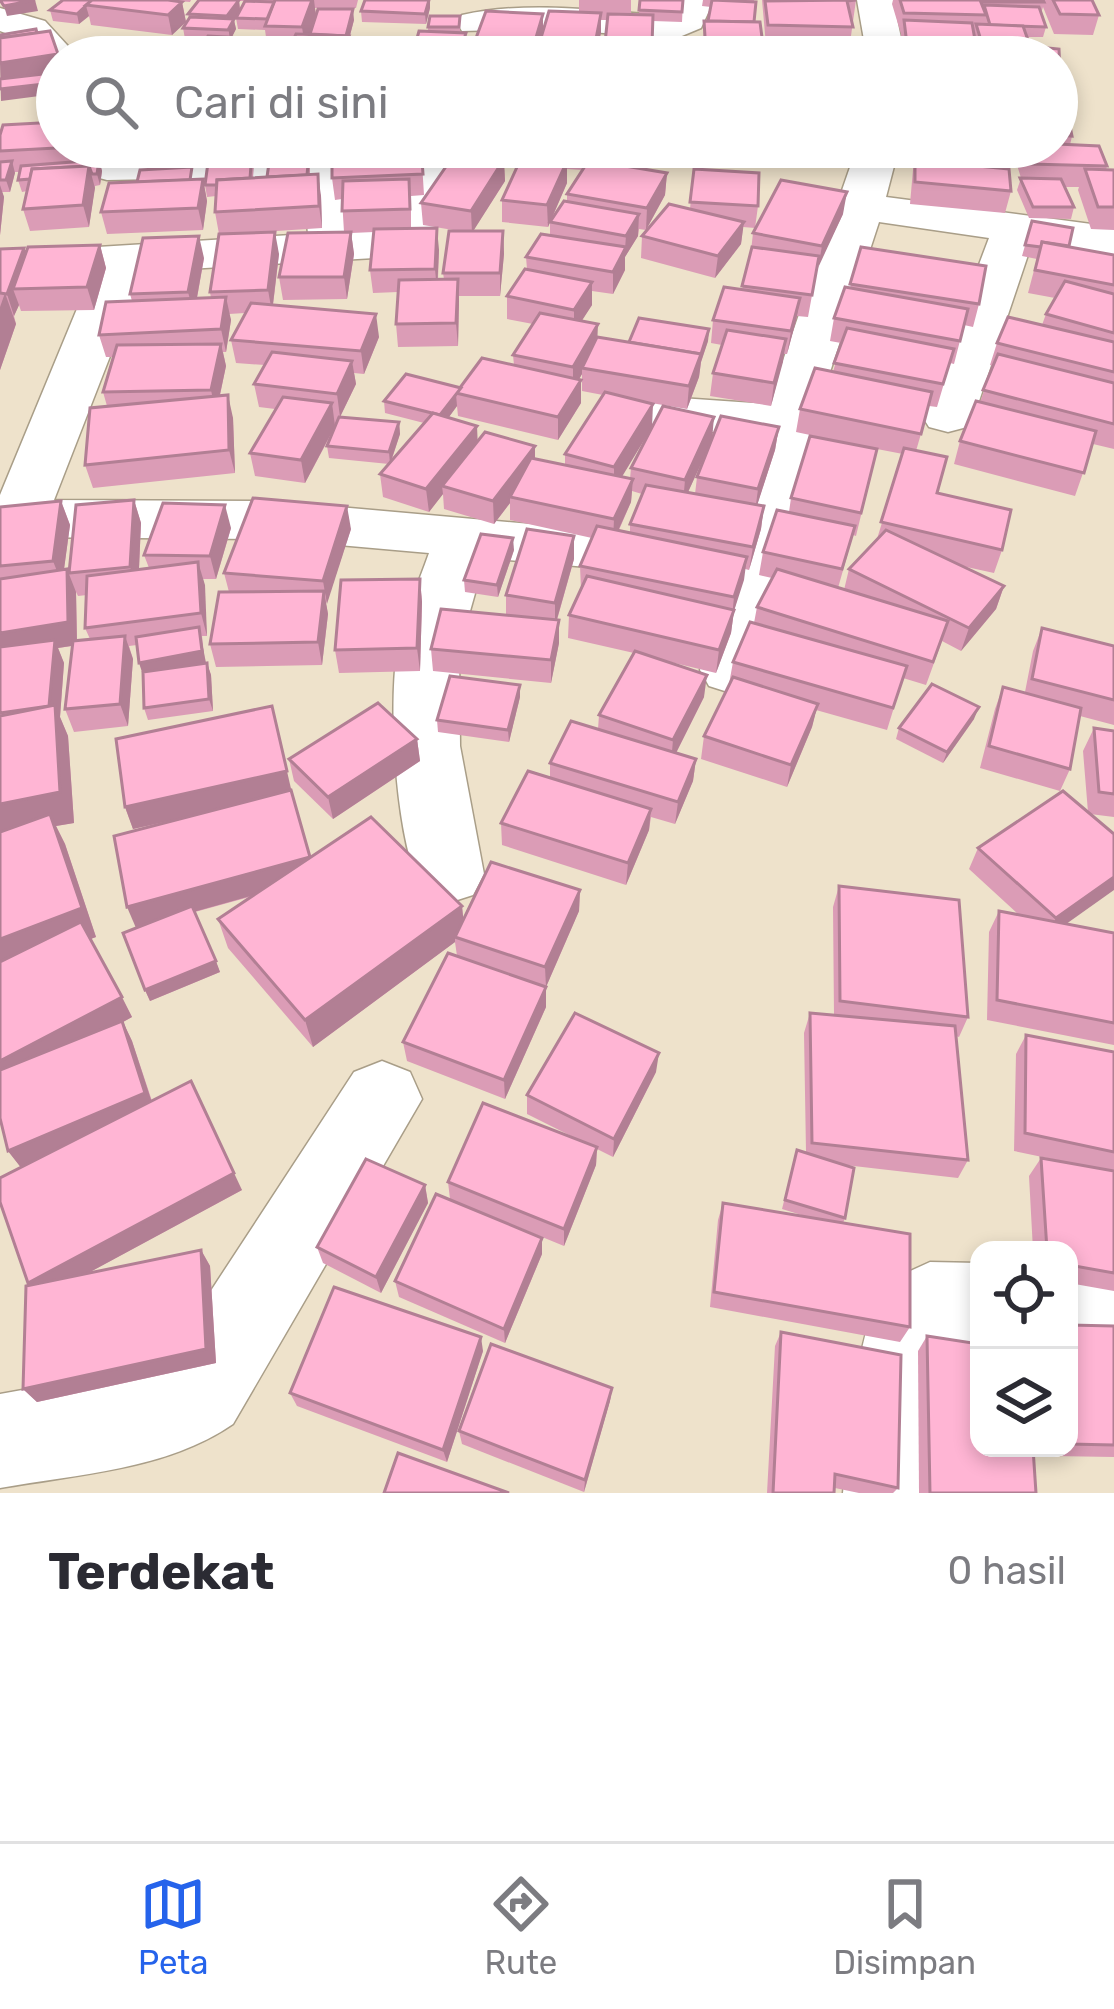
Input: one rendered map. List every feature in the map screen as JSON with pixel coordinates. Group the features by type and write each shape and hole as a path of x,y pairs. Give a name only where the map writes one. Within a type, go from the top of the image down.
{"street":[{"path":"16,24 62,0"},
{"path":"475,23 545,17 677,27 688,20 696,0"},
{"path":"875,0 882,36"},
{"path":"0,267 99,212 296,168"},
{"path":"321,168 332,247"},
{"path":"99,212 332,247 392,243 410,236 442,168"},
{"path":"731,670 788,421 872,168"},
{"path":"862,207 1114,241"},
{"path":"7,520 22,508 113,287 99,212"},
{"path":"948,416 1015,228"},
{"path":"637,411 788,421"},
{"path":"7,520 272,520 362,507 463,536 587,548"},
{"path":"448,874 428,746 428,650 463,536"},
{"path":"0,1442 172,1410 200,1391 382,1099"},
{"path":"892,1493 903,1358 914,1316 930,1307 970,1308"},
{"path":"1078,1309 1114,1310"}],"building":[{"path":"0,0 35,0 4,6"},
{"path":"63,0 92,0 77,14 50,10"},
{"path":"92,0 182,2 168,15 86,5"},
{"path":"199,0 239,0 227,16 188,14"},
{"path":"275,0 312,0 302,27 265,26"},
{"path":"365,0 429,0 425,14 361,11"},
{"path":"640,0 683,0 682,12 639,10"},
{"path":"712,0 756,2 754,22 708,21"},
{"path":"856,0 847,1 853,27 768,25 765,1"},
{"path":"900,0 980,0 986,15 904,13"},
{"path":"1043,0 1044,2 982,2"},
{"path":"1053,0 1092,0 1099,15 1060,14"},
{"path":"245,1 274,2 267,19 236,18"},
{"path":"984,5 1039,7 1046,27 990,25"},
{"path":"318,9 353,9 346,36 310,34"},
{"path":"486,11 543,14 536,36 477,36"},
{"path":"549,11 601,13 597,36 542,36"},
{"path":"608,14 653,15 652,36 606,36"},
{"path":"430,16 460,16 459,27 428,27"},
{"path":"190,17 234,19 228,30 183,28"},
{"path":"904,20 972,23 974,36 906,36"},
{"path":"704,21 760,22 762,36 705,36"},
{"path":"976,24 1023,26 1027,36 980,36"},
{"path":"36,29 37,33 0,38 0,35"},
{"path":"50,31 52,36 36,36 36,57 0,63 0,38"},
{"path":"419,31 466,33 465,36 418,36"},
{"path":"36,75 36,85 0,89 0,79"},
{"path":"36,123 36,149 0,151 3,125"},
{"path":"1078,145 1099,146 1107,166 1078,165"},
{"path":"12,161 6,180 0,180 0,162"},
{"path":"21,166 51,168 32,169 30,179 18,180"},
{"path":"89,168 83,205 23,209 32,169"},
{"path":"192,168 190,180 137,182 140,170"},
{"path":"207,168 251,168 250,178 205,185"},
{"path":"268,168 308,168 307,175 267,177"},
{"path":"332,168 423,168 423,174 332,178"},
{"path":"445,168 498,168 471,211 421,203"},
{"path":"517,168 564,168 547,205 502,200"},
{"path":"584,168 667,173 647,208 567,194"},
{"path":"915,168 999,168 1009,169 1011,191 915,182"},
{"path":"694,169 759,173 758,206 690,202"},
{"path":"1085,169 1114,170 1114,207 1098,207"},
{"path":"318,174 319,206 215,212 217,180"},
{"path":"1020,178 1061,179 1074,207 1033,207"},
{"path":"203,179 198,208 101,212 109,183"},
{"path":"409,179 410,209 342,211 343,181"},
{"path":"781,180 847,192 822,246 753,233"},
{"path":"564,201 639,214 626,236 550,222"},
{"path":"669,204 744,222 718,256 642,236"},
{"path":"1032,221 1073,228 1069,246 1025,245"},
{"path":"437,228 435,269 370,270 374,229"},
{"path":"449,231 503,231 500,273 443,273"},
{"path":"275,232 268,290 210,292 219,234"},
{"path":"351,232 344,277 279,277 288,233"},
{"path":"541,234 626,247 613,272 526,257"},
{"path":"199,236 188,292 130,294 143,238"},
{"path":"1042,242 1114,255 1114,285 1035,270"},
{"path":"100,245 87,287 13,289 28,247"},
{"path":"752,247 819,256 812,295 742,286"},
{"path":"861,247 986,266 979,304 850,284"},
{"path":"24,248 7,294 0,293 0,249"},
{"path":"525,269 592,282 574,310 507,296"},
{"path":"458,279 456,323 396,324 399,280"},
{"path":"1065,281 1114,294 1114,333 1046,314"},
{"path":"724,287 800,298 791,331 713,320"},
{"path":"845,287 968,309 960,341 834,318"},
{"path":"226,297 221,329 99,335 106,302"},
{"path":"251,303 376,314 361,351 231,340"},
{"path":"540,313 598,324 573,367 513,355"},
{"path":"1008,317 1114,342 1114,372 997,343"},
{"path":"639,318 709,329 701,354 629,342"},
{"path":"847,328 954,349 943,384 834,363"},
{"path":"727,330 786,339 774,383 713,373"},
{"path":"597,337 701,354 689,386 582,368"},
{"path":"221,344 211,390 103,392 117,345"},
{"path":"272,352 352,361 337,394 254,384"},
{"path":"998,354 1114,383 1114,424 983,390"},
{"path":"482,358 581,380 558,417 456,393"},
{"path":"815,368 932,392 921,434 800,409"},
{"path":"406,374 461,388 440,415 384,401"},
{"path":"605,392 653,404 614,467 565,454"},
{"path":"228,395 229,450 85,465 90,408"},
{"path":"283,397 332,403 301,460 250,453"},
{"path":"976,401 1096,431 1084,473 960,441"},
{"path":"663,406 714,417 685,480 631,468"},
{"path":"433,413 477,426 426,489 380,474"},
{"path":"721,416 779,427 758,489 697,477"},
{"path":"339,417 399,422 389,452 327,446"},
{"path":"485,432 535,446 493,501 442,486"},
{"path":"810,436 877,449 861,513 791,498"},
{"path":"904,448 947,457 937,493 1011,510 1002,550 881,522"},
{"path":"531,458 633,479 614,519 510,497"},
{"path":"646,485 764,506 753,547 630,524"},
{"path":"253,498 347,506 323,581 224,573"},
{"path":"134,500 130,567 69,573 76,505"},
{"path":"61,501 53,561 0,566 0,507"},
{"path":"163,503 225,505 210,556 144,555"},
{"path":"777,510 855,526 842,569 763,552"},
{"path":"597,526 747,557 734,597 580,566"},
{"path":"527,529 574,536 555,603 506,595"},
{"path":"886,530 1004,586 969,628 849,569"},
{"path":"481,534 513,538 497,585 464,580"},
{"path":"198,562 201,613 85,628 87,576"},
{"path":"67,569 68,622 0,633 0,579"},
{"path":"777,569 948,621 933,662 757,607"},
{"path":"587,576 734,610 719,650 569,615"},
{"path":"420,579 417,648 335,650 341,580"},
{"path":"324,591 318,642 210,644 219,592"},
{"path":"441,609 559,620 551,660 431,649"},
{"path":"750,622 907,666 893,708 733,662"},
{"path":"199,627 202,651 139,663 136,637"},
{"path":"1042,628 1114,646 1114,700 1032,679"},
{"path":"125,636 120,704 65,709 73,641"},
{"path":"55,640 49,706 0,713 0,647"},
{"path":"635,651 707,675 673,740 599,715"},
{"path":"207,663 209,699 144,708 143,672"},
{"path":"450,676 520,685 508,730 437,720"},
{"path":"733,677 818,704 791,765 704,736"},
{"path":"932,684 979,707 947,752 899,728"},
{"path":"1003,687 1081,708 1070,769 989,746"},
{"path":"378,703 417,739 328,797 289,759"},
{"path":"55,705 60,792 0,804 0,716"},
{"path":"272,706 287,771 125,807 116,739"},
{"path":"571,721 696,759 678,802 550,763"},
{"path":"1094,728 1114,731 1114,794 1099,792"},
{"path":"528,771 651,809 628,863 501,823"},
{"path":"291,790 310,857 127,907 114,836"},
{"path":"1063,791 1114,834 1114,877 1056,918 978,848"},
{"path":"50,814 82,908 0,939 0,832"},
{"path":"371,817 462,906 305,1020 218,919"},
{"path":"491,862 580,890 545,967 455,937"},
{"path":"839,886 959,900 968,1017 840,1001"},
{"path":"192,906 216,961 145,990 123,933"},
{"path":"999,911 1114,933 1114,1023 997,1000"},
{"path":"81,922 122,997 0,1061 0,962"},
{"path":"448,953 546,987 504,1080 403,1042"},
{"path":"575,1013 659,1053 614,1139 527,1095"},
{"path":"810,1013 955,1026 968,1160 812,1143"},
{"path":"122,1021 145,1093 8,1151 0,1118 0,1070"},
{"path":"1026,1035 1114,1052 1114,1152 1025,1133"},
{"path":"191,1081 234,1173 28,1283 0,1202 0,1178"},
{"path":"483,1103 597,1147 564,1229 448,1182"},
{"path":"797,1150 854,1168 845,1218 785,1200"},
{"path":"1041,1158 1114,1171 1114,1273 1078,1267 1078,1241 1046,1241"},
{"path":"366,1159 425,1185 376,1277 317,1247"},
{"path":"436,1194 542,1238 504,1329 395,1281"},
{"path":"723,1203 910,1234 910,1327 714,1292"},
{"path":"201,1250 206,1349 23,1389 26,1286"},
{"path":"334,1287 481,1337 443,1450 290,1393"},
{"path":"1078,1325 1114,1326 1114,1445 1078,1444"},
{"path":"781,1332 901,1355 898,1488 835,1474 834,1493 773,1493"},
{"path":"927,1336 970,1343 970,1457 1034,1457 1036,1493 930,1493"},
{"path":"491,1344 612,1388 585,1480 459,1431"},
{"path":"398,1453 509,1493 384,1493"}]}
